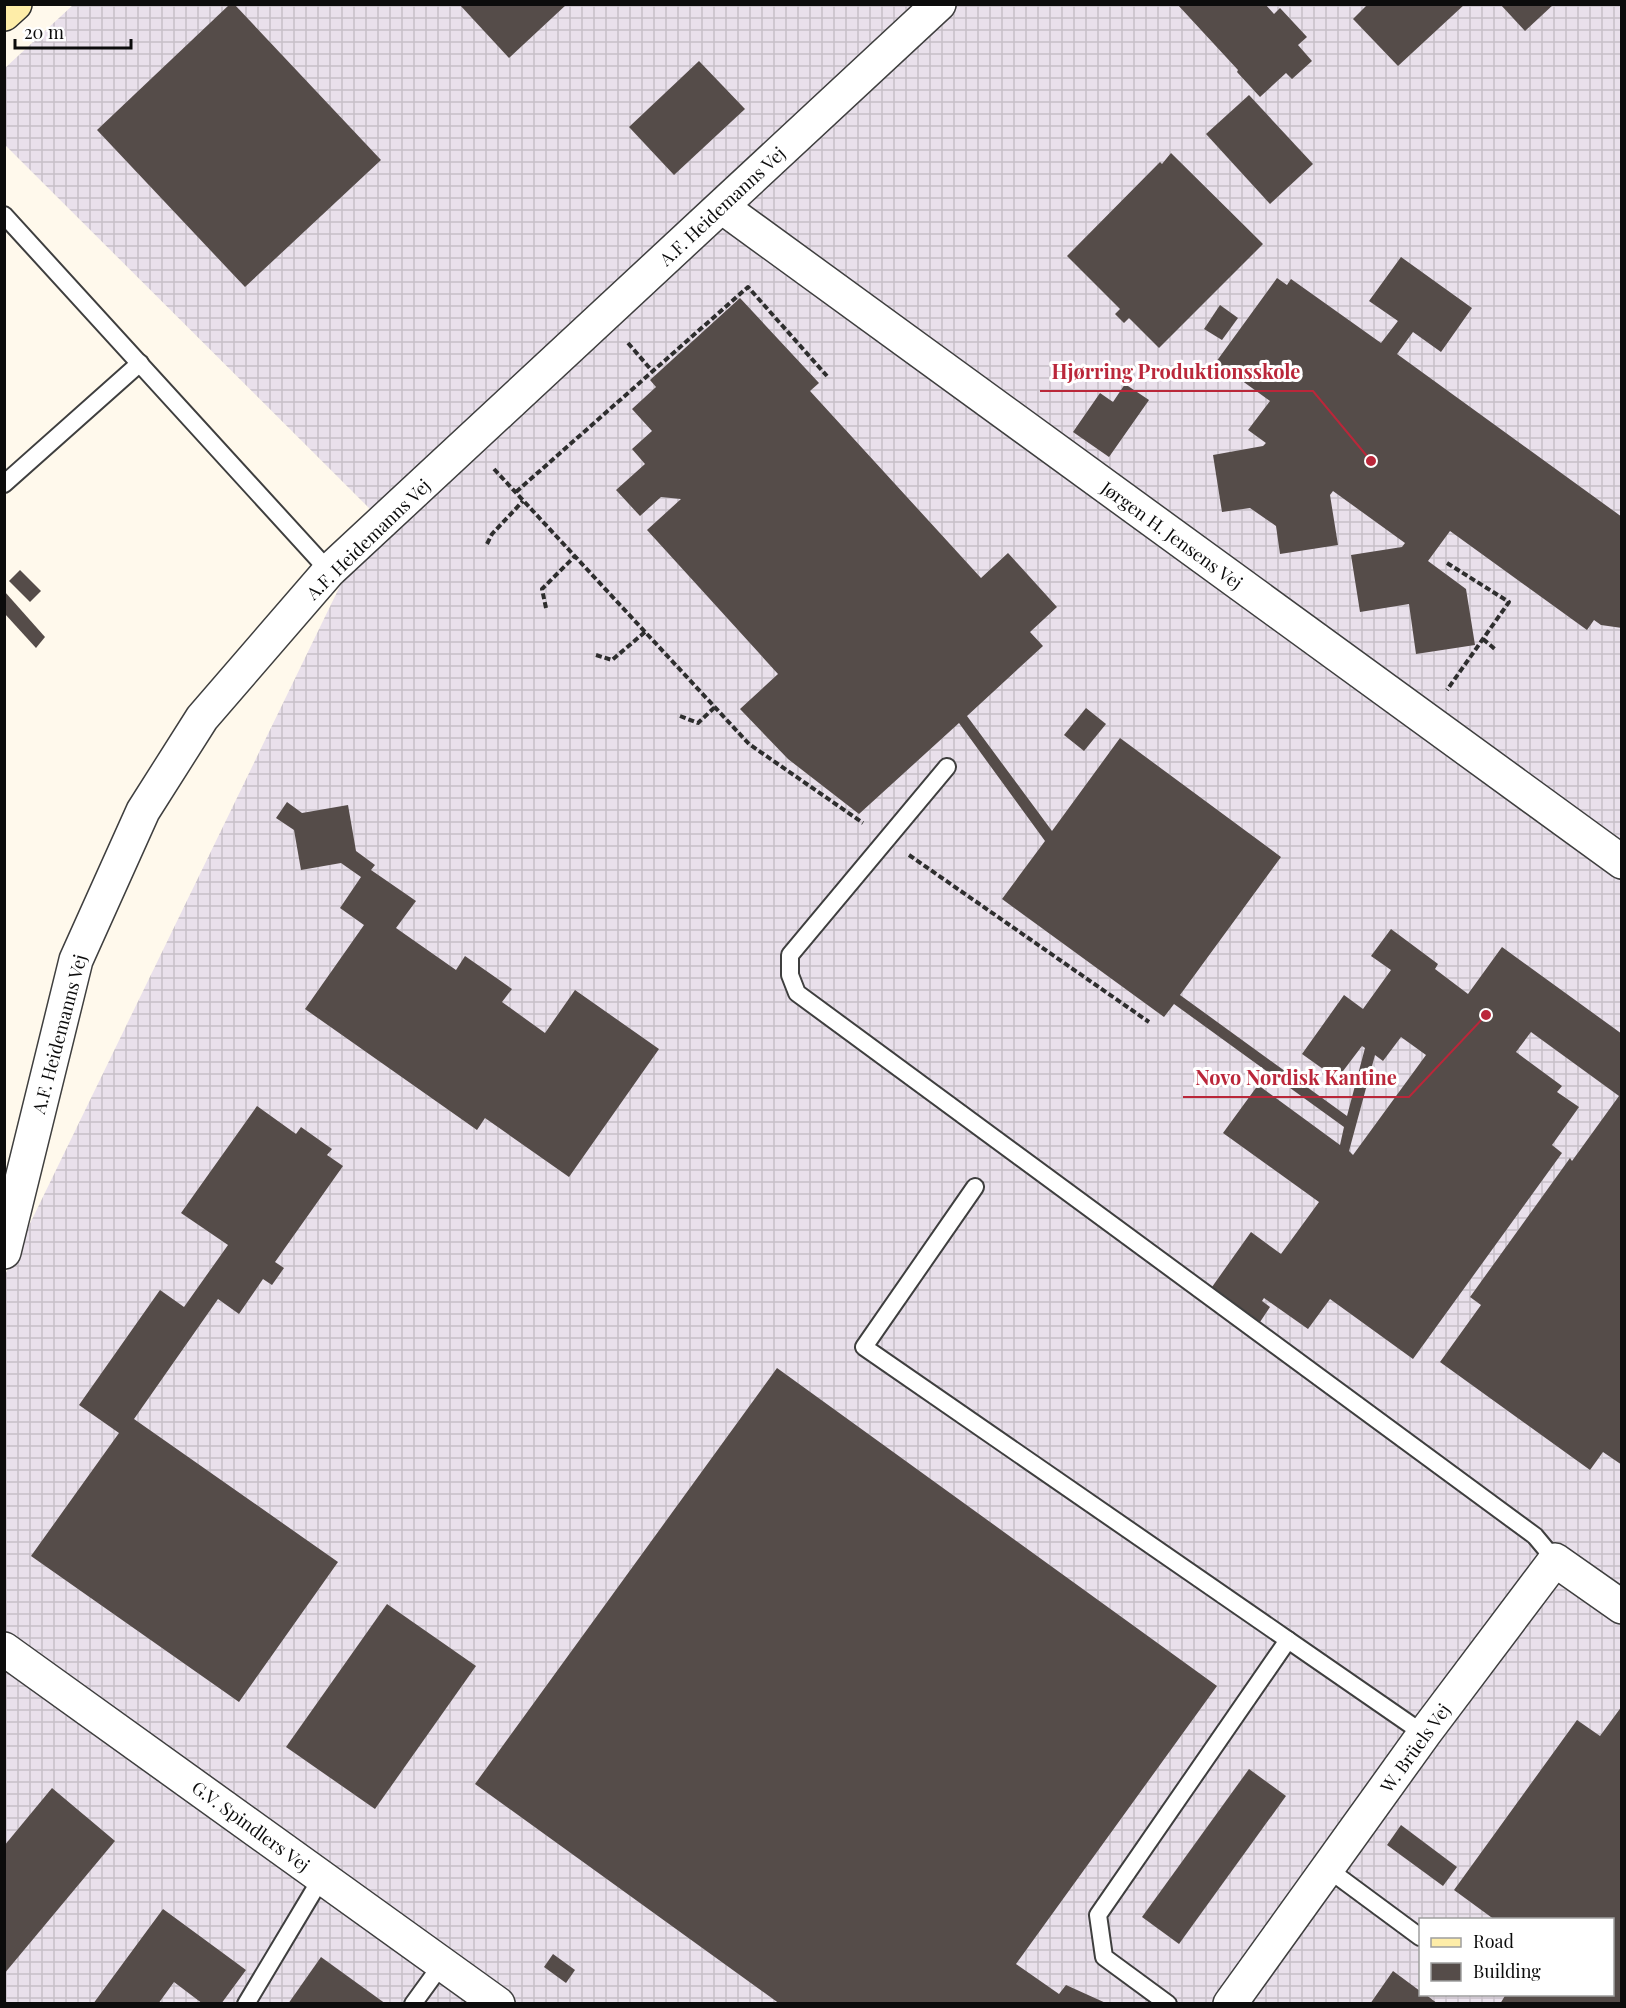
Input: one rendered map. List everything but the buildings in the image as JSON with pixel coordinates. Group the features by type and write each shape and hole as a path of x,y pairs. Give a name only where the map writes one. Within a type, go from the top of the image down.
{"main road":[{"path":"4,14 15,4"}],"street":[{"name":"A.F. Heidemanns Vej","path":"4,1251 76,960 143,812 202,718 329,571 939,4"},
{"name":"Jørgen H. Jensens Vej","path":"722,207 1622,862"},
{"path":"1555,1560 1622,1607"},
{"name":"W. Brüels Vej","path":"1230,2004 1424,1734 1555,1560"},
{"name":"G.V. Spindlers Vej","path":"4,1649 498,2004"}],"lane":[{"path":"4,215 329,571"},
{"path":"4,484 140,363"},
{"path":"947,767 790,955 790,975 797,993 1535,1536 1555,1560"},
{"path":"975,1187 864,1347 1424,1734"},
{"path":"1168,2004 1104,1957 1098,1915 1288,1640"},
{"path":"1328,1869 1419,1936"},
{"path":"246,2004 322,1877"},
{"path":"413,2004 442,1964"}],"path":[{"path":"516,492 748,287 827,376"},
{"path":"469,442 749,744 1149,1023"},
{"path":"488,544 492,534 523,501"},
{"path":"546,608 542,590 575,556"},
{"path":"1426,720 1509,602 1447,563"},
{"path":"596,656 612,660 645,632"},
{"path":"1483,639 1496,650"},
{"path":"680,716 698,723 715,707"}],"shaded area":[{"path":"73,5 1621,5 1621,2003 5,2003 4,1277 375,514 5,145 5,68"}],"place":[{"name":"Hjørring Produktionsskole","path":"1371,461"},
{"name":"Novo Nordisk Kantine","path":"1486,1015"}]}
